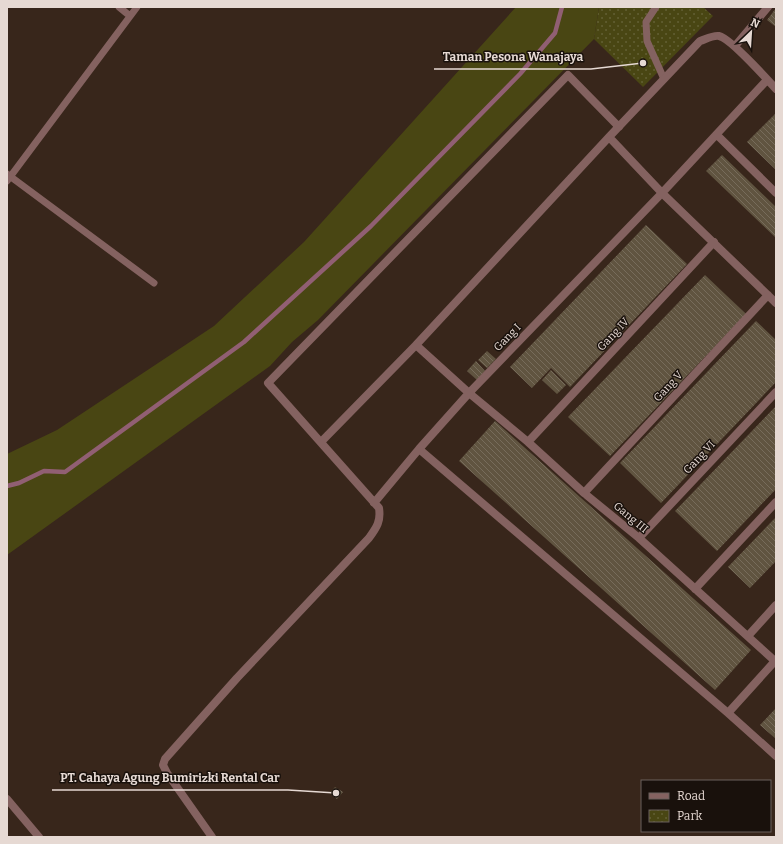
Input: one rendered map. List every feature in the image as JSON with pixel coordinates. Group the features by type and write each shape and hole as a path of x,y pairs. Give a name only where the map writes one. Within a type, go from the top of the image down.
{"street":[{"path":"735,46 768,7"},
{"path":"320,442 416,345 700,41 719,36 726,40 735,46 776,89"},
{"path":"212,837 164,769 163,765 165,759 237,678 369,538 380,517 379,508 268,383 568,75 619,127"},
{"name":"Gang I","path":"374,503 419,449 469,393 717,135 767,80"},
{"path":"717,135 776,192"},
{"path":"609,137 662,192 776,303"},
{"name":"Gang IV","path":"528,442 714,242"},
{"name":"Gang V","path":"584,493 768,295"},
{"name":"Gang III","path":"416,345 469,393 528,442 584,493 639,538 775,661"},
{"name":"Gang VI","path":"639,538 776,392"},
{"path":"419,449 728,713 776,756"},
{"path":"695,589 776,502"},
{"path":"748,636 776,605"},
{"path":"728,713 775,661"},
{"path":"7,799 39,837"}],"lane":[{"path":"119,7 130,16"},
{"path":"137,7 8,177 154,283"},
{"path":"656,7 646,22 646,41 664,79"}],"green space":[{"path":"516,7 599,7 594,39 318,320 292,342 270,366 7,555 7,454 57,430 214,326 304,242"},
{"path":"599,7 703,7 713,16 643,87 594,39"}],"building":[{"path":"776,8 776,27 767,20"},
{"path":"776,113 776,170 747,142"},
{"path":"722,155 776,207 776,238 706,171"},
{"path":"646,225 687,264 570,387 551,368 532,388 510,367"},
{"path":"705,275 746,314 610,456 568,417"},
{"path":"756,321 776,340 776,382 661,503 620,463"},
{"path":"487,351 496,359 487,368 478,360"},
{"path":"476,361 485,371 477,380 467,371"},
{"path":"551,370 566,385 557,394 542,380"},
{"path":"776,406 776,489 717,551 675,511"},
{"path":"495,421 751,650 715,690 459,461"},
{"path":"776,517 776,561 750,588 728,567"},
{"path":"776,708 776,739 760,725"},
{"path":"335,787 343,792 337,799 330,793"}],"waterway":[{"path":"7,486 19,483 44,471 65,472 244,342 371,226 520,74 555,33 562,7"}],"place":[{"name":"Taman Pesona Wanajaya","path":"643,63"},
{"name":"PT. Cahaya Agung Bumirizki Rental Car","path":"336,793"}]}
